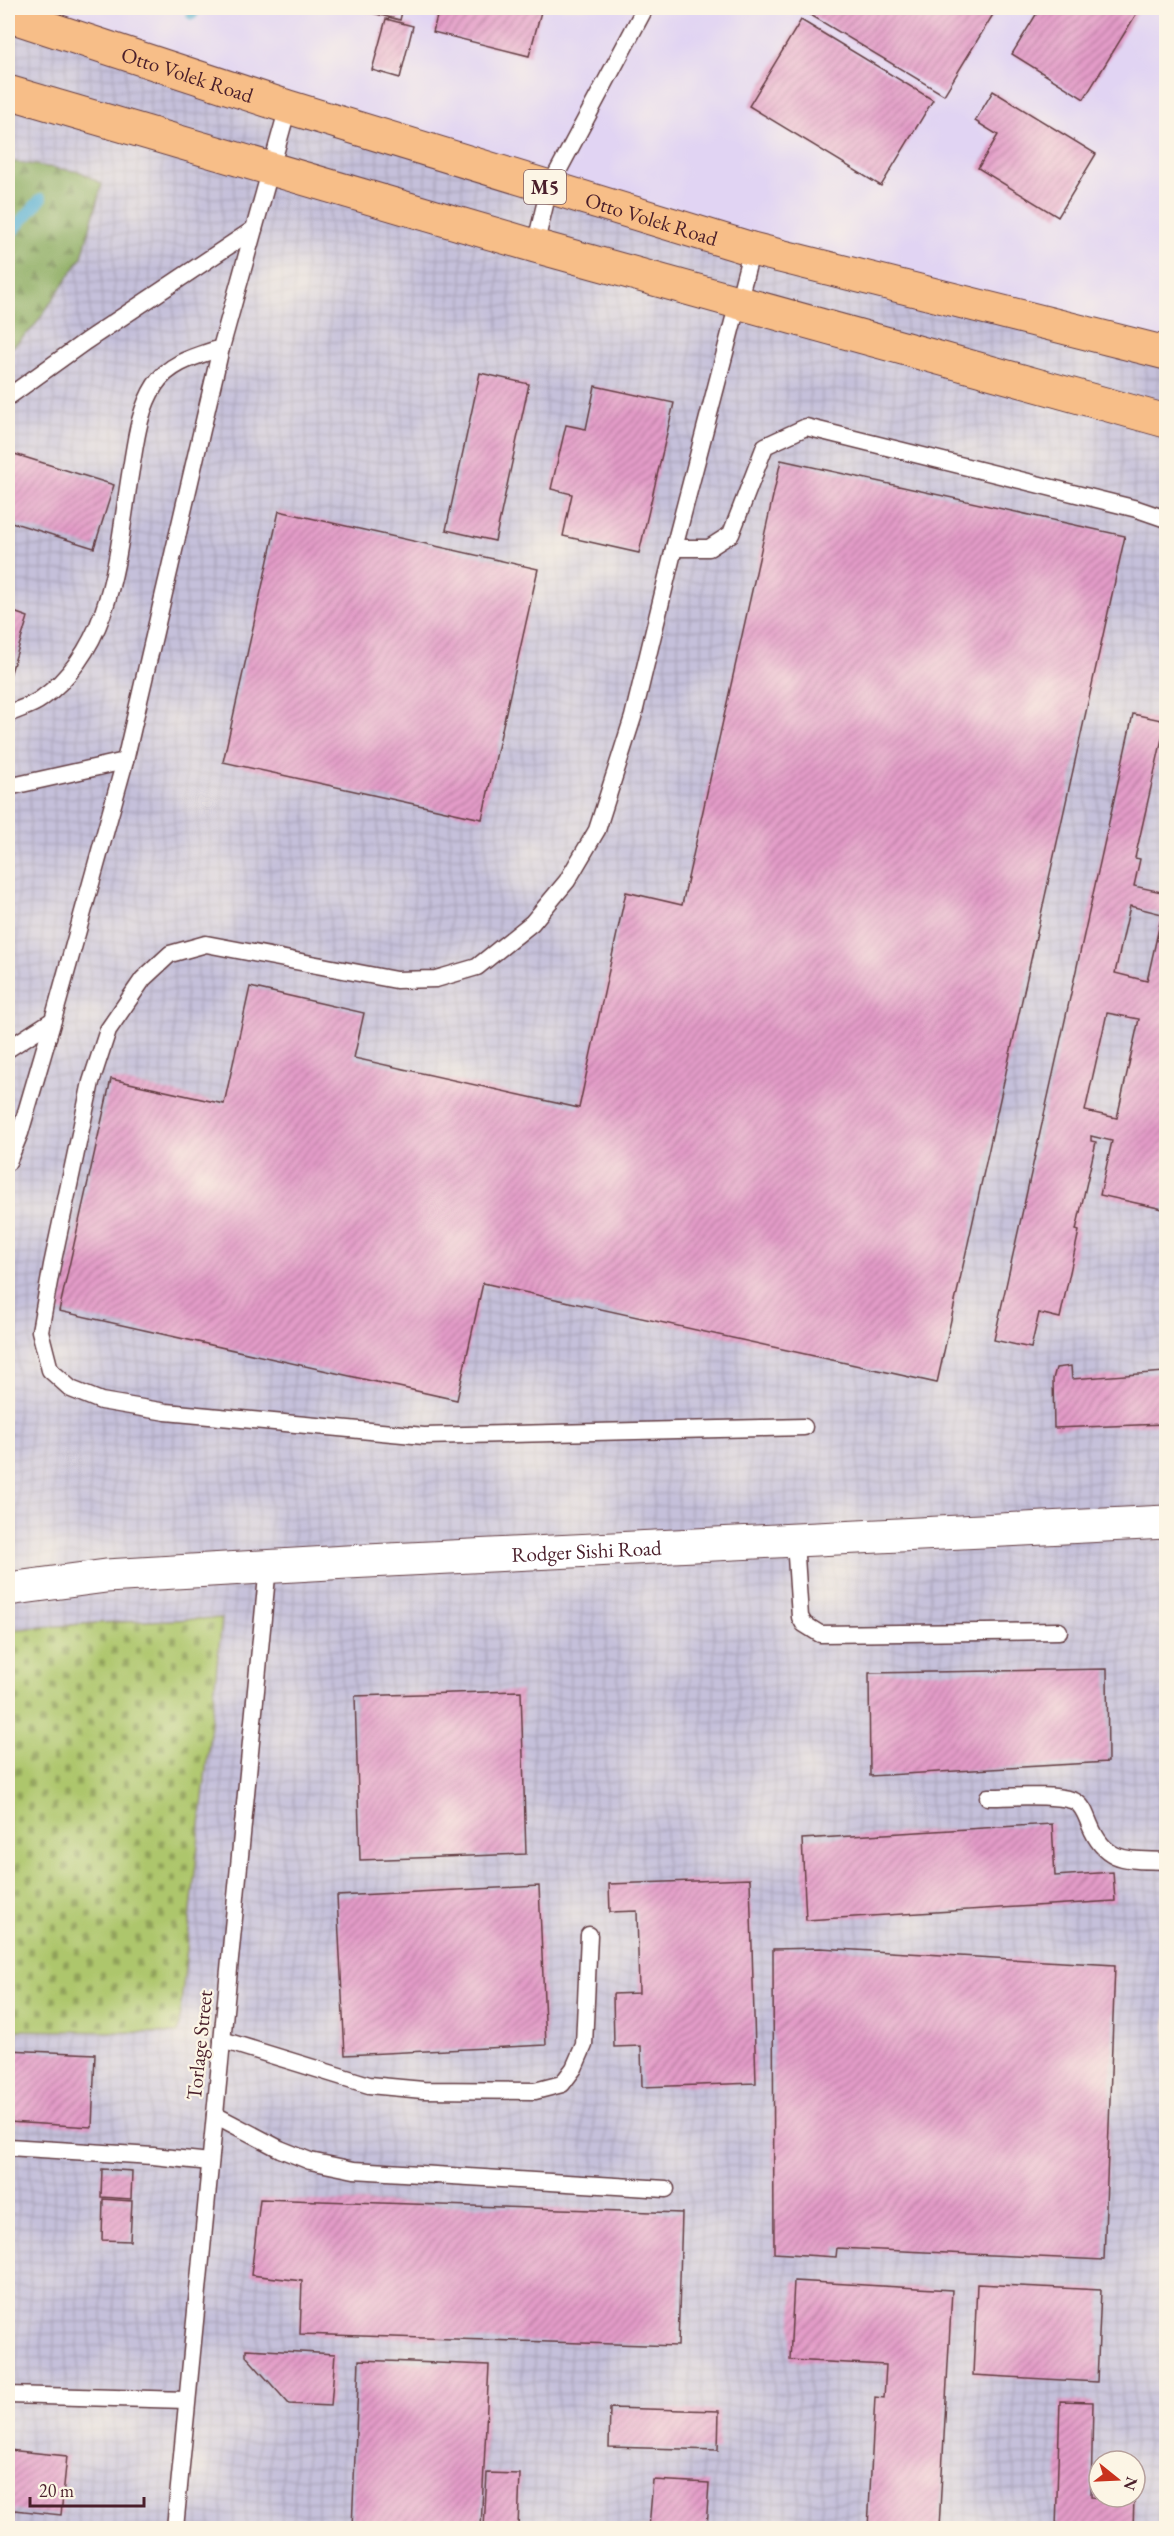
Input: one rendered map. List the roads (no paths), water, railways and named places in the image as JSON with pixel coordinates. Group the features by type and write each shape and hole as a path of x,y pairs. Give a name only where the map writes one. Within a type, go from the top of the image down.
{"main road":[{"name":"Otto Volek Road","path":"8,15 288,107 752,249 1167,353"},
{"path":"8,92 535,246 1167,421"}],"street":[{"name":"Rodger Sishi Road","path":"8,1589 106,1576 268,1566 1167,1522"}],"lane":[{"path":"535,246 549,188 645,8"},
{"path":"8,1162 20,1133 53,1020 125,760 221,348 288,107"},
{"path":"8,397 86,340 254,229"},
{"path":"752,249 674,548 633,717 597,830 567,880 532,923 477,967 436,979 396,980 206,944 170,954 143,979 108,1030 91,1082 40,1331 50,1370 71,1389 100,1401 166,1412 424,1436 804,1427"},
{"path":"8,714 40,699 80,661 100,623 112,589 138,426 155,384 177,363 221,348"},
{"path":"674,548 709,548 731,534 765,446 806,427 1137,509 1167,519"},
{"path":"8,787 125,760"},
{"path":"8,1049 53,1020"},
{"path":"795,1541 800,1617 809,1629 820,1634 1059,1631"},
{"name":"Torlage Street","path":"175,2529 268,1566"},
{"path":"988,1797 1062,1797 1083,1808 1094,1834 1105,1850 1126,1860 1167,1862"},
{"path":"222,2040 369,2085 423,2090 535,2091 562,2084 574,2068 584,2045 589,1935"},
{"path":"214,2115 280,2149 310,2161 354,2170 666,2189"},
{"path":"8,2146 210,2162"},
{"path":"8,2395 186,2400"}],"waterway":[{"path":"192,14 195,8"},
{"path":"8,236 41,199"}]}
